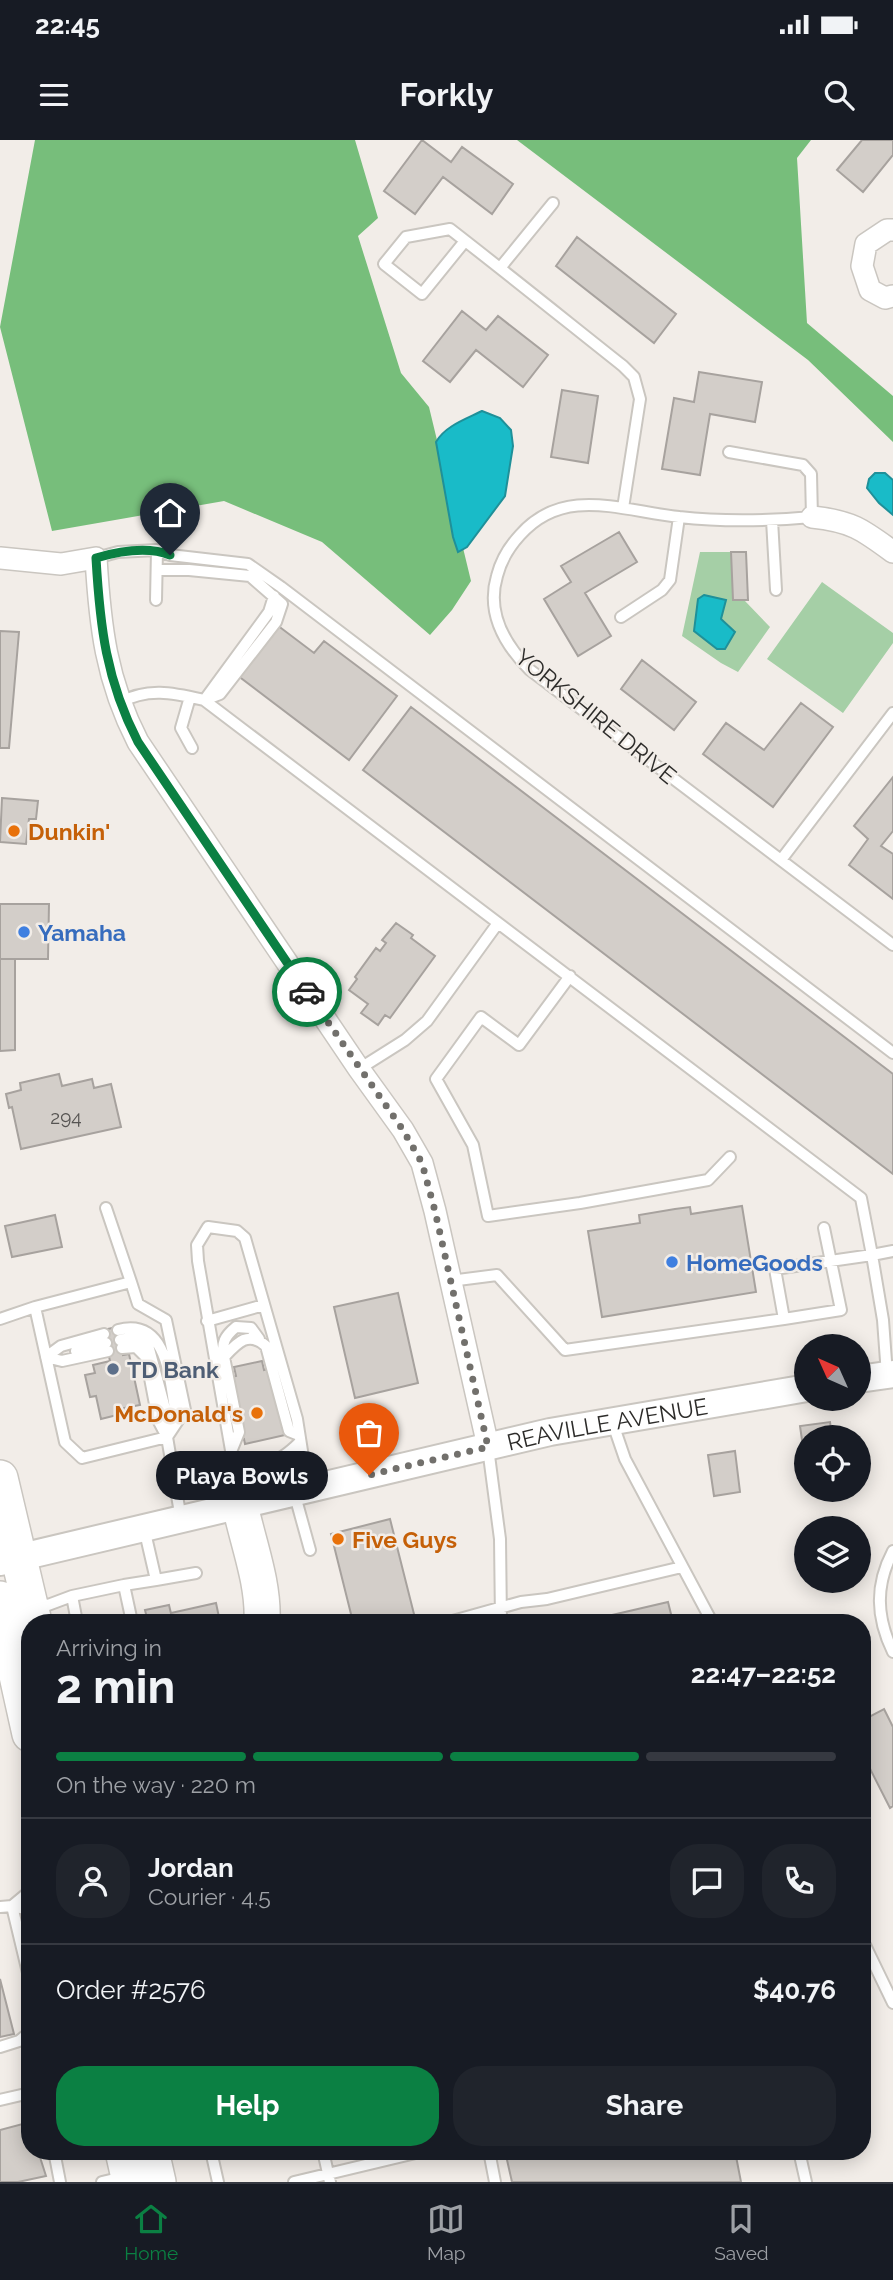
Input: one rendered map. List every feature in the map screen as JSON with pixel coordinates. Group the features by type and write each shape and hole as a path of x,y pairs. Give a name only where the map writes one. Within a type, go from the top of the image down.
{"highway":[{"path":"0,1478 9,1560 21,1607"},
{"path":"240,1505 258,1583 262,1614"}],"street":[{"path":"893,230 887,230 866,244 862,266 870,290 885,298 893,296"},
{"name":"YORKSHIRE DRIVE","path":"812,517 834,519 856,526 893,552"},
{"path":"0,558 61,564 96,558 100,625 105,652 119,704 138,742 403,1130 422,1163 488,1447"},
{"path":"872,1377 890,1374"},
{"name":"REAVILLE AVENUE","path":"9,1560 550,1432 794,1390"}],"lane":[{"path":"500,268 553,203"},
{"path":"465,241 422,294 384,264 406,237 450,229 500,268 634,377 640,399 623,508"},
{"path":"729,452 803,465 811,474 812,517"},
{"name":"YORKSHIRE DRIVE","path":"812,517 772,520 679,517 585,503 568,505 546,513 528,526 501,562 495,580 493,601 496,621 514,655 530,670 893,945"},
{"path":"621,617 662,590 670,580 679,517"},
{"path":"772,520 776,590"},
{"path":"156,600 157,550"},
{"path":"96,558 118,552 157,550 170,555 248,564 893,1053"},
{"path":"157,570 250,576 274,596 269,612 204,700"},
{"path":"119,704 134,695 152,693 204,700 861,1198 890,1374"},
{"path":"190,697 181,728 192,748"},
{"path":"781,860 893,713"},
{"path":"359,1069 405,1040 426,1021 498,923"},
{"path":"570,976 519,1045 481,1017 436,1079 473,1145 488,1216 708,1180 730,1157"},
{"path":"35,1307 65,1442 82,1458 172,1430 184,1410 166,1320 138,1304 106,1208"},
{"path":"240,1505 207,1321 197,1245 208,1227 237,1231 245,1238 297,1419 301,1491 310,1550"},
{"path":"450,1281 497,1275 565,1350 841,1310 824,1228"},
{"path":"783,1319 775,1269 893,1251"},
{"path":"0,1318 131,1282"},
{"path":"207,1321 264,1305"},
{"path":"172,1430 158,1420 146,1357 136,1347 120,1340 127,1328 142,1330 157,1339 164,1358 172,1430 181,1519"},
{"path":"230,1454 239,1432 224,1357 236,1343 247,1338 259,1339 266,1346 289,1431 300,1439"},
{"path":"106,1343 62,1361 46,1357 61,1346 106,1343"},
{"path":"612,1421 625,1459 708,1614"},
{"path":"230,1454 247,1464 271,1464 285,1457 300,1439"},
{"path":"488,1447 500,1539 500,1614"},
{"path":"144,1528 156,1580"},
{"path":"893,1551 884,1567 879,1589 879,1612 893,1651"},
{"path":"480,1614 521,1602 547,1599 682,1567"},
{"path":"21,1607 48,1605 72,1596 196,1573"},
{"path":"124,1585 130,1614"},
{"path":"72,1596 75,1614"},
{"path":"21,1897 6,1906 21,1953"},
{"path":"871,1958 893,2003"},
{"path":"0,2047 21,2039"},
{"path":"0,2099 21,2095"},
{"path":"56,2160 60,2182"},
{"path":"213,2160 218,2182"},
{"path":"325,2160 329,2178"},
{"path":"294,2182 329,2178 392,2160"},
{"path":"482,2182 494,2180 491,2160"},
{"path":"801,2160 806,2182"}],"green space":[{"path":"35,140 355,140 378,218 358,236 401,373 429,407 471,581 452,610 430,635 322,542 224,501 52,531 0,327"},
{"path":"517,140 811,140 797,158 807,323 893,396 893,442 808,360"},
{"path":"700,552 746,552 748,600 745,601 770,627 738,672 682,636"},
{"path":"822,582 893,633 893,643 843,713 767,659"}],"water":[{"path":"482,411 500,418 511,430 513,446 505,496 467,547 458,552 436,442 450,427"},
{"path":"875,473 885,473 893,480 893,515 867,488 869,479"},
{"path":"704,595 726,600 721,619 735,632 725,649 717,649 694,631 698,599"}],"building":[{"path":"422,140 451,162 462,147 513,184 492,214 443,177 415,214 384,191"},
{"path":"862,140 893,140 893,155 863,192 837,170"},
{"path":"577,237 676,314 654,343 556,266"},
{"path":"462,311 486,330 498,316 548,355 523,387 476,350 450,382 423,361"},
{"path":"699,372 762,382 755,422 710,414 700,475 662,469 674,398 694,402"},
{"path":"562,390 598,396 588,463 551,457"},
{"path":"619,532 637,562 585,593 611,636 578,656 544,599 571,582 561,566"},
{"path":"731,552 746,552 748,600 733,600"},
{"path":"277,625 314,653 324,641 397,696 349,760 237,675"},
{"path":"0,631 19,632 9,748 0,748"},
{"path":"642,660 696,702 674,730 621,689"},
{"path":"801,703 833,727 773,807 703,754 726,723 764,750"},
{"path":"411,707 893,1074 893,1174 363,770"},
{"path":"893,777 893,831 881,846 893,854 893,899 849,865 868,839 854,826"},
{"name":"Dunkin'","path":"2,798 38,801 36,819 29,819 26,844 0,842"},
{"name":"Yamaha","path":"0,904 49,904 48,959 0,959"},
{"path":"396,923 435,956 390,1018 385,1015 378,1025 361,1013 368,1004 349,990 376,948 380,951 386,943 382,940"},
{"path":"0,959 15,959 15,1050 0,1051"},
{"path":"59,1074 62,1086 92,1079 94,1088 111,1084 121,1127 21,1149 12,1107 9,1108 6,1094 21,1090 20,1083"},
{"name":"HomeGoods","path":"742,1206 756,1292 602,1317 588,1231 640,1223 639,1215 675,1209 690,1207 691,1214"},
{"path":"55,1215 62,1247 12,1257 5,1226"},
{"path":"398,1293 418,1383 355,1398 334,1307"},
{"name":"TD Bank","path":"117,1327 123,1355 129,1354 140,1405 124,1408 125,1413 101,1419 96,1396 90,1397 85,1375 95,1373 93,1365 110,1361 103,1330"},
{"name":"McDonald's","path":"262,1361 264,1370 270,1369 285,1435 245,1444 244,1439 241,1440 231,1377 236,1376 234,1367"},
{"path":"830,1422 830,1425 808,1425"},
{"path":"735,1451 740,1492 714,1496 708,1455"},
{"path":"390,1519 414,1614 351,1614 331,1534"},
{"path":"668,1602 671,1614 616,1614"},
{"path":"216,1603 218,1614 171,1614"},
{"path":"169,1605 171,1614 146,1614 145,1610"},
{"path":"884,1709 893,1727 893,1806 890,1808 871,1771 871,1716"},
{"path":"0,1979 14,2034 0,2037"},
{"path":"21,2124 21,2160 41,2160 46,2176 18,2182 0,2182 0,2130"},
{"path":"507,2160 737,2160 741,2182 512,2182"}],"way so far":[{"path":"307,992 403,1130 422,1163 488,1447 369,1475"}],"place":[{"name":"Dunkin'","path":"14,831"},
{"name":"Yamaha","path":"24,932"},
{"name":"HomeGoods","path":"672,1262"},
{"name":"TD Bank","path":"113,1369"},
{"name":"McDonald's","path":"257,1413"},
{"name":"Playa Bowls","path":"369,1475"},
{"name":"Five Guys","path":"338,1539"}],"route":[{"path":"170,555 157,550 118,552 96,558 100,625 119,704 138,742 307,992"}]}
